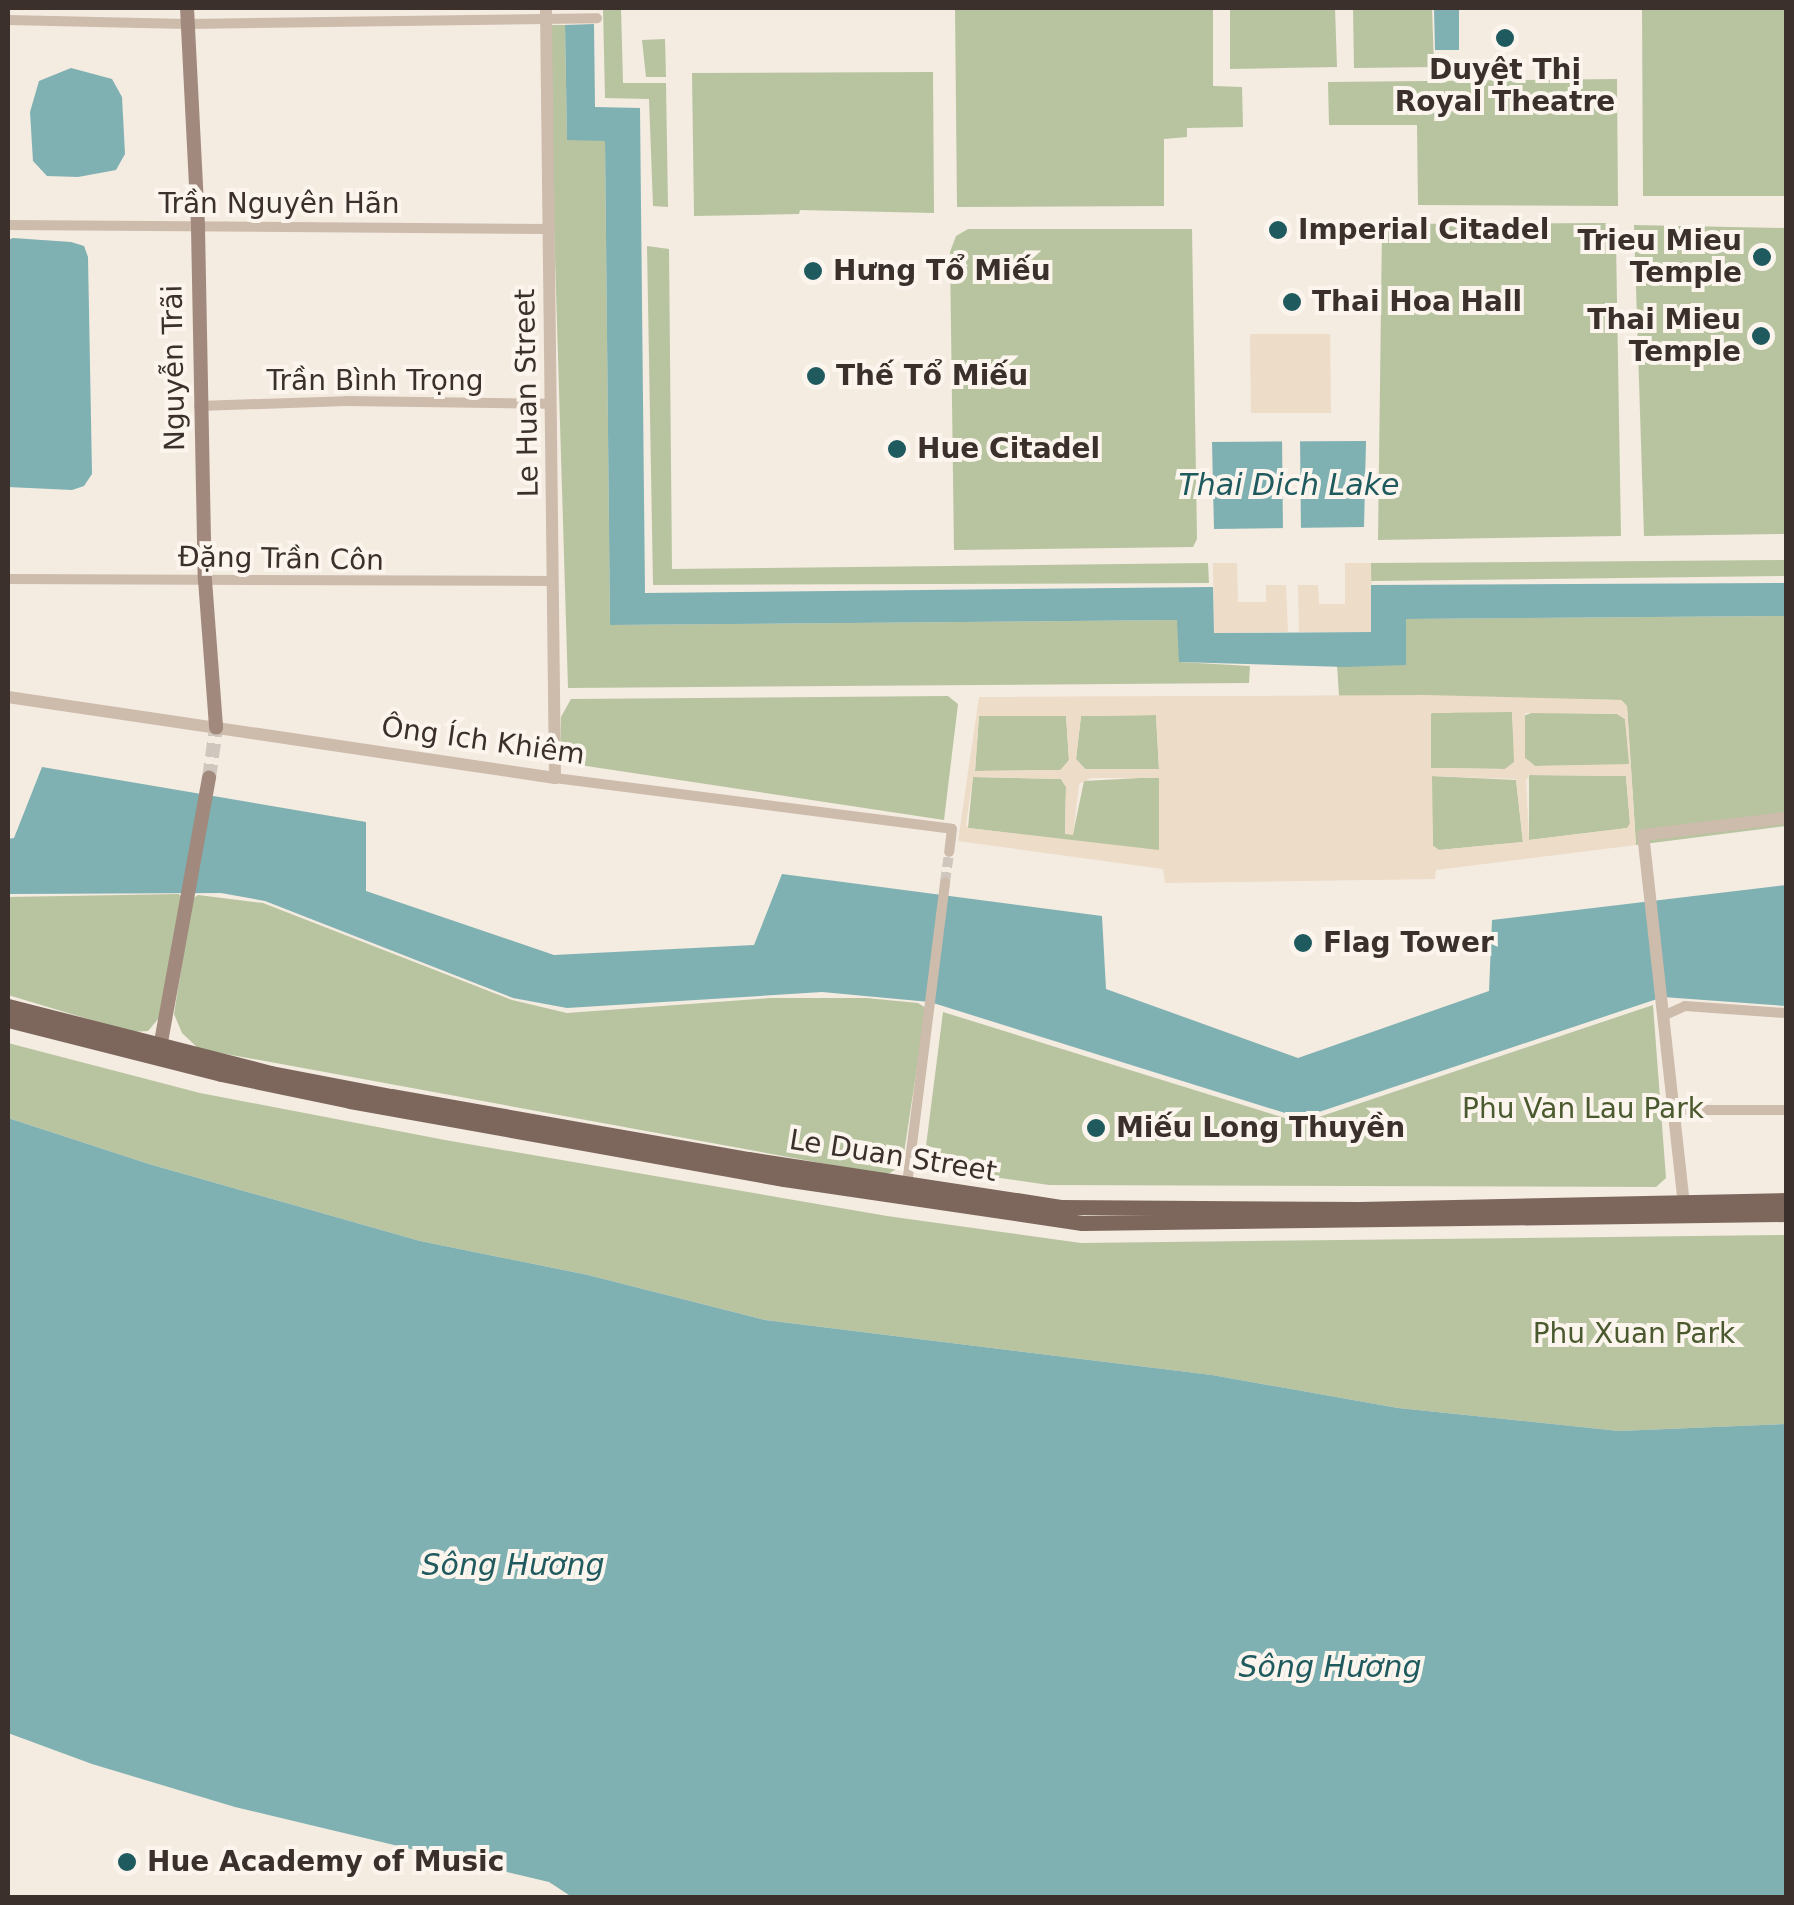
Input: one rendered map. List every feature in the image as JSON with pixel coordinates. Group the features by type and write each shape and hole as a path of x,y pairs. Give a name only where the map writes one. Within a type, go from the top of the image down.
{"main road":[{"name":"Nguyễn Trãi","path":"187,16 198,228 205,580 216,728"},
{"path":"159,1053 209,778"},
{"name":"Le Duan Street","path":"8,1006 159,1053"},
{"name":"Le Duan Street","path":"8,1020 350,1101 906,1191 1093,1209 1786,1214"},
{"name":"Le Duan Street","path":"1685,1211 1786,1200"}],"street":[{"path":"8,20 546,14 597,18"},
{"name":"Le Huan Street","path":"546,14 555,778"},
{"name":"Trần Nguyên Hãn","path":"8,225 550,229"},
{"name":"Trần Bình Trọng","path":"199,406 346,401 551,404"},
{"name":"Đặng Trần Côn","path":"8,579 553,581"},
{"name":"Ông Ích Khiêm","path":"8,696 555,778 952,829 949,852"},
{"path":"1685,1211 1644,834 1786,818"},
{"path":"906,1191 946,882"},
{"path":"1665,1009 1685,1006 1786,1013"},
{"path":"1675,1110 1786,1110"}],"green space":[{"path":"603,8 621,8 623,83 666,83 668,207 653,206 649,99 605,98"},
{"path":"955,8 1213,8 1213,86 1242,87 1243,127 1187,128 1187,137 1164,139 1164,206 957,207"},
{"path":"1230,8 1335,8 1337,67 1230,69"},
{"path":"1353,8 1432,8 1434,67 1354,68"},
{"path":"1642,8 1786,8 1786,196 1643,196"},
{"path":"548,25 565,25 567,139 605,140 610,625 1178,620 1180,662 1250,666 1249,683 568,688"},
{"path":"665,39 666,77 646,77 642,40"},
{"path":"933,72 934,213 800,210 799,214 694,216 692,73"},
{"path":"1617,79 1618,206 1418,205 1417,125 1329,125 1328,82"},
{"path":"1605,223 1614,228 1616,243 1621,536 1378,540 1382,230 1393,224"},
{"path":"1634,225 1786,228 1786,534 1644,536"},
{"path":"968,229 1192,229 1197,539 1193,547 954,550 950,252 956,236"},
{"path":"647,246 669,249 672,569 1208,563 1209,583 653,585"},
{"path":"1786,560 1786,576 1371,581 1371,563"},
{"path":"1786,616 1786,826 1636,845 1627,706 1621,700 1339,696 1337,665 1406,665 1405,619"},
{"path":"948,696 958,704 944,820 560,762 561,717 571,699"},
{"path":"1436,711 1512,712 1515,762 1505,769 1431,768 1429,715"},
{"path":"1534,712 1617,714 1625,719 1630,765 1535,766 1525,758 1523,716"},
{"path":"1066,715 1069,760 1061,770 975,771 979,716"},
{"path":"1156,715 1159,769 1085,769 1076,759 1081,716"},
{"path":"1529,775 1626,776 1628,828 1529,840"},
{"path":"1431,776 1516,780 1523,842 1439,850 1433,846"},
{"path":"973,777 1061,779 1066,787 1065,834 1073,834 1084,781 1159,777 1161,848 1157,851 968,828"},
{"path":"198,895 263,903 512,1000 567,1013 771,998 866,998 918,1003 926,1008 902,1166 886,1175 199,1049 182,1033 174,1014 192,899"},
{"path":"8,897 183,897 159,1018 148,1031 131,1032 8,995"},
{"name":"Phu Van Lau Park","path":"1653,1005 1666,1178 1656,1187 1049,1185 950,1171 925,1154 943,1012 1301,1123"},
{"name":"Phu Xuan Park","path":"8,1043 200,1093 445,1140 887,1216 1081,1243 1786,1235 1786,1424 1619,1431 1398,1408 1212,1375 765,1320 588,1275 420,1241 149,1164 8,1118"}],"shaded area":[{"path":"1250,334 1330,334 1331,413 1251,413"},
{"path":"1213,563 1237,563 1238,602 1266,602 1266,585 1286,585 1288,632 1214,633"},
{"path":"1345,563 1371,563 1372,632 1299,632 1298,585 1318,585 1319,604 1345,604"},
{"path":"1426,695 1621,700 1627,706 1636,845 1436,870 1435,879 1165,883 1163,869 958,841 979,697","holes":["1512,712 1514,762 1505,769 1431,768 1431,713","1525,713 1617,714 1625,719 1629,764 1535,766 1525,758","1156,715 1159,769 1085,769 1076,759 1081,716","979,716 1066,716 1069,761 1060,770 975,771","1530,775 1626,776 1630,823 1627,828 1529,840 1526,780","1432,776 1516,779 1523,842 1439,850 1433,846","973,777 1061,779 1066,787 1065,834 1073,835 1079,784 1091,778 1159,778 1159,850 968,828"]}],"water":[{"path":"1434,8 1459,8 1459,50 1435,50"},
{"path":"594,24 595,107 640,108 645,593 1213,587 1214,633 1371,632 1371,585 1786,583 1786,616 1406,619 1406,665 1345,667 1179,662 1177,620 610,625 605,141 567,140 565,25"},
{"path":"71,68 112,79 122,97 125,154 116,170 78,177 47,176 33,161 30,112 39,81"},
{"path":"8,240 71,242 84,246 88,257 92,474 84,486 72,490 8,487"},
{"name":"Thai Dich Lake","path":"1366,441 1364,527 1214,529 1212,442"},
{"path":"42,767 366,822 366,891 554,955 754,945 782,874 1102,916 1106,989 1298,1058 1489,991 1492,920 1786,885 1786,1006 1663,997 1301,1118 930,1002 822,992 567,1008 513,998 265,901 221,893 8,894 8,839 14,838"},
{"name":"Sông Hương","path":"8,1118 149,1164 420,1241 588,1275 765,1320 1212,1375 1398,1408 1619,1431 1786,1424 1786,1897 572,1897 549,1882 235,1807 92,1764 8,1733"}],"pier":[{"path":"1282,436 1300,436 1301,533 1283,533"}],"tunnel":[{"path":"209,778 216,728"},
{"path":"945,882 949,852"}],"place":[{"name":"Duyệt Thị Royal Theatre","path":"1505,38"},
{"name":"Imperial Citadel","path":"1278,230"},
{"name":"Trieu Mieu Temple","path":"1762,257"},
{"name":"Hưng Tổ Miếu","path":"813,271"},
{"name":"Thai Hoa Hall","path":"1292,302"},
{"name":"Thai Mieu Temple","path":"1761,336"},
{"name":"Thế Tổ Miếu","path":"816,376"},
{"name":"Hue Citadel","path":"897,449"},
{"name":"Flag Tower","path":"1303,943"},
{"name":"Miếu Long Thuyền","path":"1096,1128"},
{"name":"Hue Academy of Music","path":"127,1862"}]}
